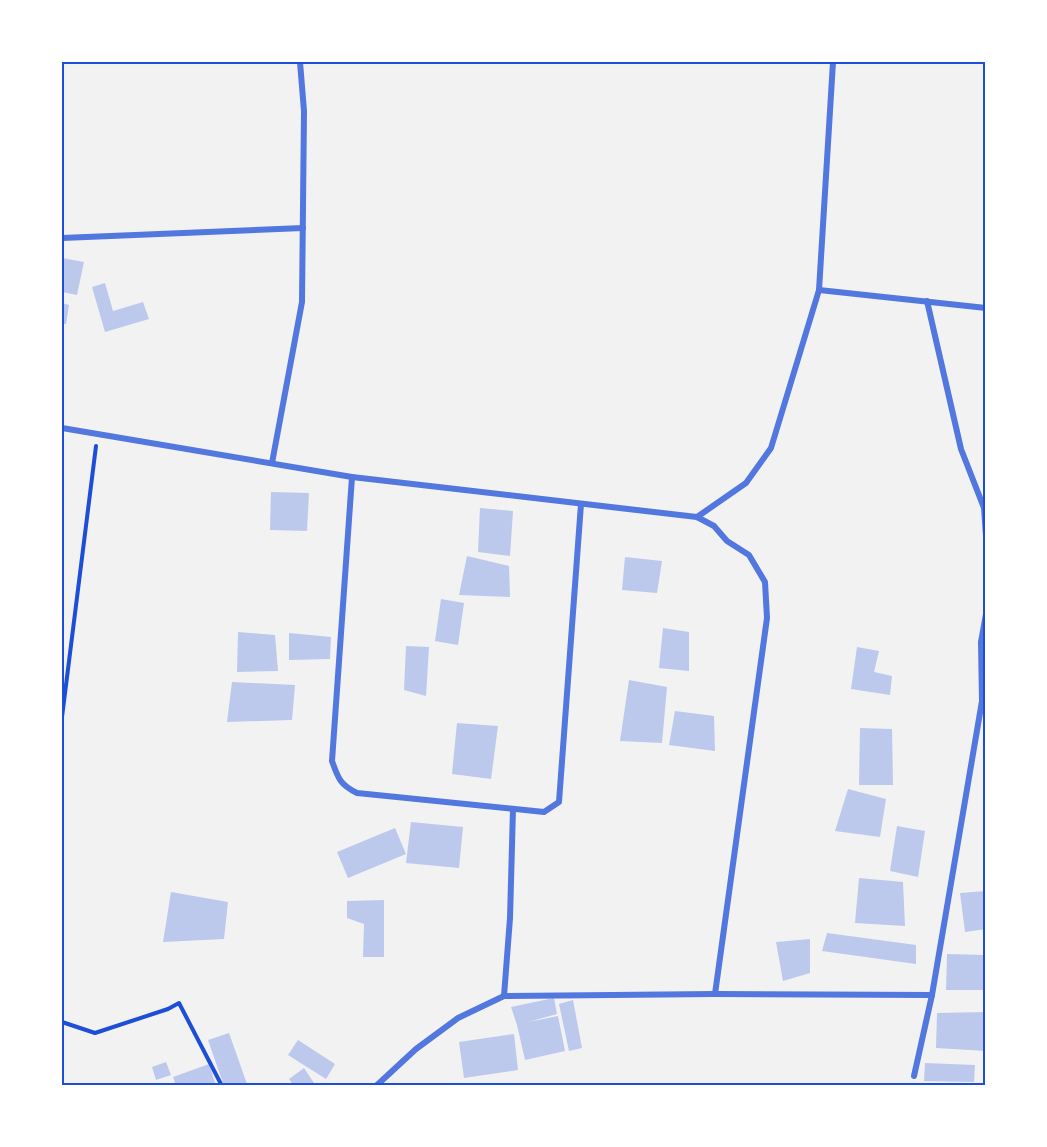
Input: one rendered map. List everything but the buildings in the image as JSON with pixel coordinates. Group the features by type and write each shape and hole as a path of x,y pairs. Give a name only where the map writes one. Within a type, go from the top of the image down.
{"street":[{"path":"272,463 302,302 304,111 300,62"},
{"path":"697,517 746,483 771,448 819,290 833,62"},
{"path":"62,238 303,228"},
{"path":"819,290 986,308"},
{"path":"927,302 961,449 984,508 986,536"},
{"path":"62,428 352,477 697,517 714,526 727,541 749,555 765,582 767,618 715,994"},
{"path":"352,477 332,761 344,787 357,793 544,812 559,802 581,504"},
{"path":"914,1076 932,995 982,701 981,642 986,614"},
{"path":"504,996 510,918 513,809"},
{"path":"376,1086 416,1049 458,1018 504,996 932,995"}],"path":[{"path":"62,717 97,434"},
{"path":"62,1022 95,1033 168,1010 179,1003 222,1086"}]}
